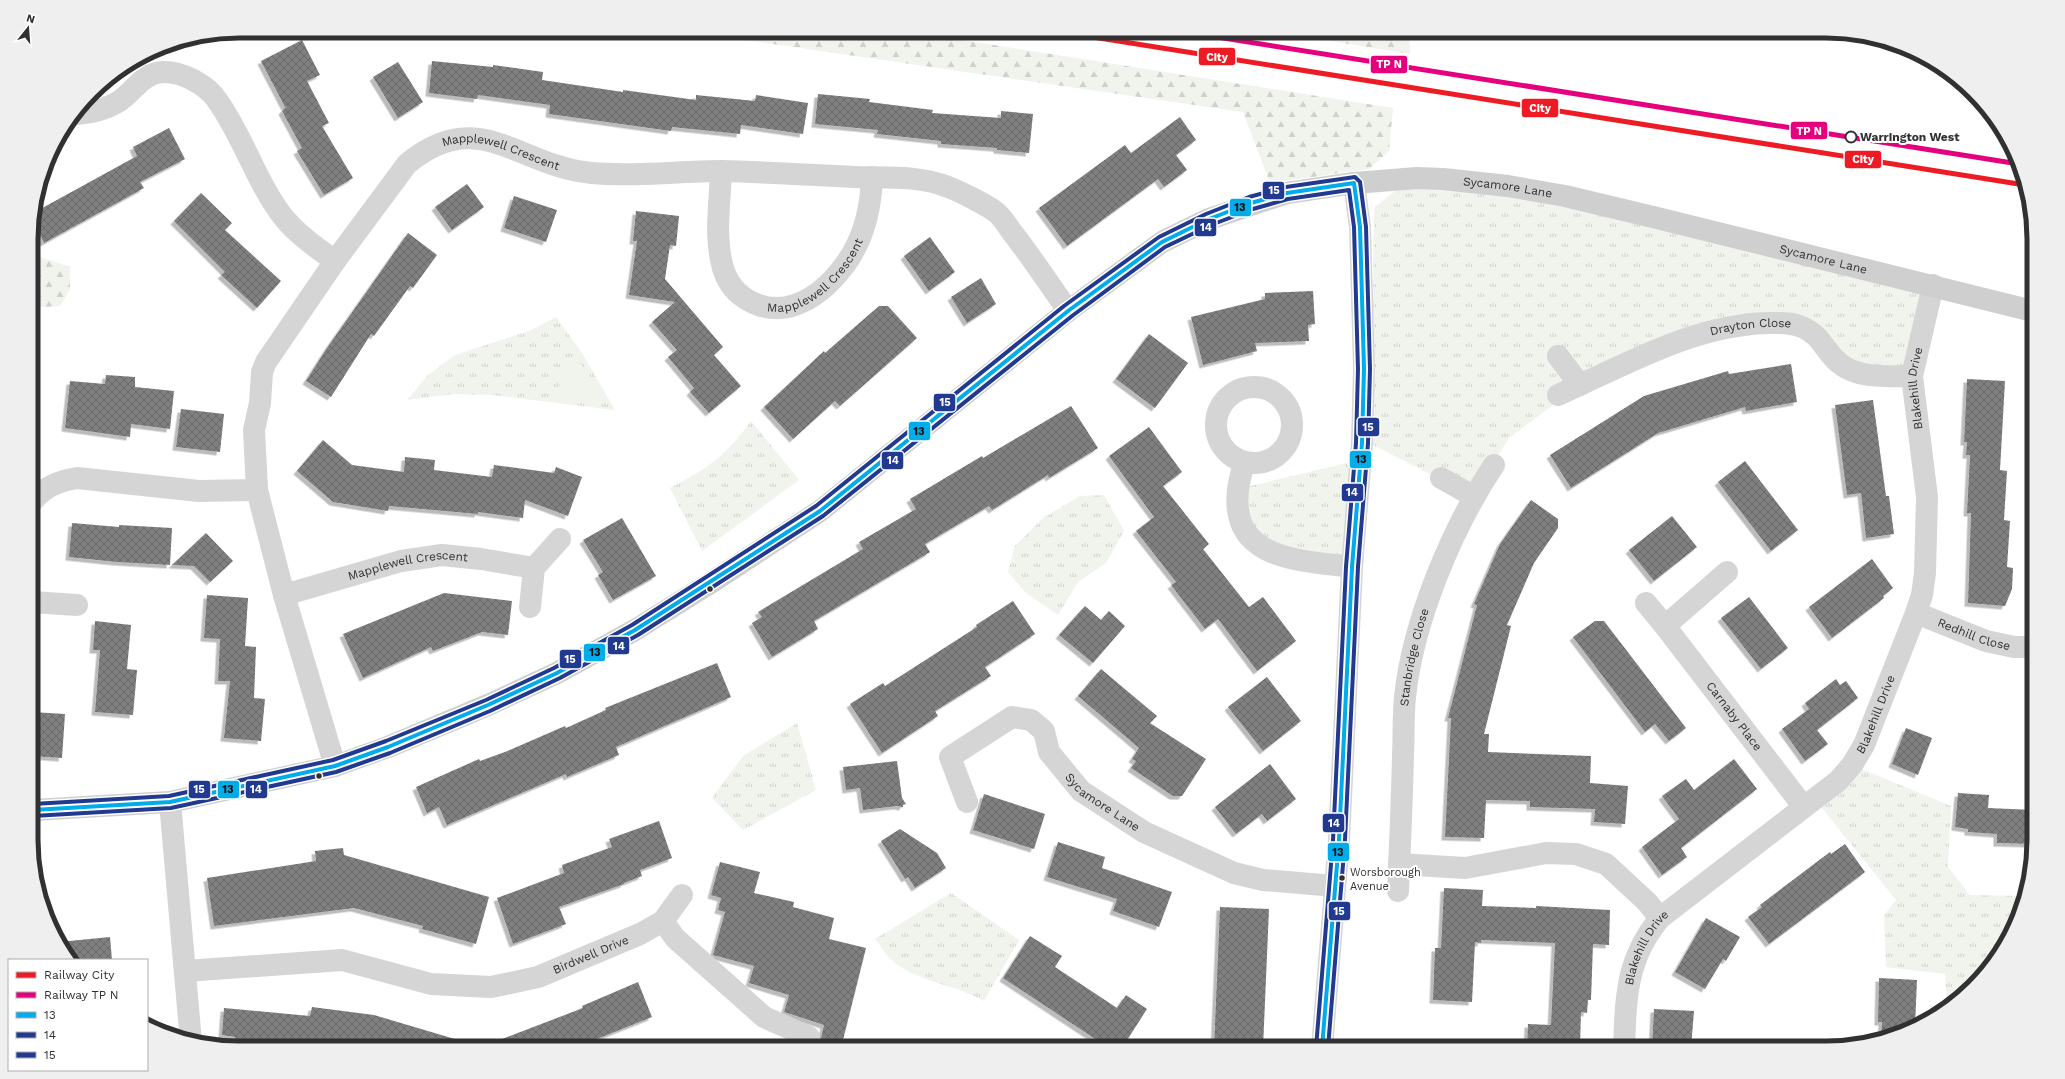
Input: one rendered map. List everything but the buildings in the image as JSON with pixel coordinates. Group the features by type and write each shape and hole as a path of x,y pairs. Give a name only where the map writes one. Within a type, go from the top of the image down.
{"street":[{"path":"81,113 107,108 119,102 141,80 150,75 161,72 173,73 197,82 217,99 284,218 304,238 335,261"},
{"name":"Mapplewell Crescent","path":"335,766 284,595 256,490 254,430 260,403 262,372 279,340 335,261 407,164 420,153 435,145 450,140 481,138 510,147 554,166 591,173 614,174 721,171 912,178 947,186 996,212 1068,311"},
{"name":"Mapplewell Crescent","path":"721,171 719,236 723,269 730,285 742,298 757,305 774,308 794,305 812,297 831,282 845,265 857,245 865,225 872,191 872,177"},
{"name":"Sycamore Lane","path":"38,810 170,802 335,766 402,741 488,705 557,673 635,630 712,582 820,511 1068,311 1162,242 1209,219 1287,193 1354,183 1437,178 1508,186 1565,196 1933,285 2027,311"},
{"path":"1323,1041 1339,840 1352,567 1362,443 1364,369 1360,227 1354,183"},
{"name":"Blakehill Drive","path":"1624,1041 1626,992 1630,973 1637,953 1647,933 1660,918 1741,857 1803,806 1838,781 1864,745 1922,595 1925,573 1927,497 1912,376 1933,285"},
{"name":"Drayton Close","path":"1558,395 1637,357 1700,335 1746,324 1791,323 1804,328 1822,341 1831,355 1841,366 1857,373 1886,376 1912,376"},
{"path":"1558,356 1580,385"},
{"path":"1244,463 1238,489 1239,520 1245,533 1254,543 1266,551 1283,556 1352,567"},
{"name":"Stanbridge Close","path":"1398,891 1405,697 1413,654 1436,579 1473,496 1494,465"},
{"path":"38,494 50,486 62,481 77,478 199,491 256,490"},
{"path":"1441,478 1473,496"},
{"path":"530,607 534,568 560,539"},
{"name":"Mapplewell Crescent","path":"284,595 401,561 442,555 481,559 534,568"},
{"path":"1665,626 1727,572"},
{"path":"38,602 77,604"},
{"name":"Carnaby Place","path":"1646,603 1803,806"},
{"name":"Redhill Close","path":"1916,613 1986,642 2007,646 2027,647"},
{"name":"Sycamore Lane","path":"967,802 950,757 1012,717 1031,720 1044,731 1049,752 1081,790 1144,832 1234,873 1263,880 1335,886"},
{"path":"170,802 185,971 187,1034"},
{"path":"1399,864 1465,868 1546,853 1576,854 1606,864 1647,902 1660,918"},
{"name":"Birdwell Drive","path":"185,971 342,960 431,984 491,987 538,977 640,934 663,921 682,895"},
{"path":"663,921 675,938 764,1017 809,1037"}],"green space":[{"path":"731,38 949,38 1393,108 1389,151 1369,169 1270,183 1243,112"},
{"path":"1311,38 1409,38 1410,54"},
{"path":"1443,179 1933,285 1912,376 1872,375 1804,328 1700,335 1580,385 1509,438 1473,496 1371,444 1374,208 1400,187"},
{"path":"38,256 70,267 70,290 60,306 38,306"},
{"path":"556,317 582,353 615,410 492,395 454,394 407,400 428,375 455,355 529,331"},
{"path":"577,358 601,396 590,402 556,397 563,374"},
{"path":"751,421 799,480 702,551 670,488 706,467 725,452"},
{"path":"1351,462 1341,561 1266,551 1238,489"},
{"path":"1104,495 1124,531 1106,563 1078,582 1058,615 1025,592 1008,572 1015,546 1043,518 1080,496"},
{"path":"797,723 816,790 743,830 712,798 743,756"},
{"path":"1852,765 1951,806 1948,867 1970,895 2019,896 2012,917 2000,941 1986,963 1949,1000 1947,1002 1945,974 1886,967 1884,915 1896,900 1814,798"},
{"path":"951,893 1019,940 984,1001 973,995 926,979 903,968 888,956 875,939"}],"rail line":[{"name":"City","path":"1099,38 2019,184"}],"transit line":[{"path":"1223,38 2012,163"},
{"name":"15","path":"38,804 169,796 333,760 386,741 486,700 554,668 632,625 816,506 1064,306 1159,237 1206,214 1249,197 1286,187 1355,177 1360,182 1366,227 1370,369 1368,443 1358,567 1345,840 1329,1041"},
{"name":"13","path":"38,810 170,802 335,766 388,747 488,705 557,673 635,630 820,511 1068,311 1162,242 1209,219 1251,203 1287,193 1354,183 1360,227 1364,369 1362,443 1352,567 1339,840 1323,1041"},
{"name":"14","path":"38,816 171,808 336,772 390,753 490,711 560,678 638,635 823,516 1072,316 1165,247 1211,225 1253,209 1288,199 1349,190 1354,227 1358,369 1356,443 1346,567 1333,840 1317,1041"}],"place":[{"name":"Warrington West","path":"1851,137"},
{"name":"Worsborough Avenue","path":"1342,878"}]}
